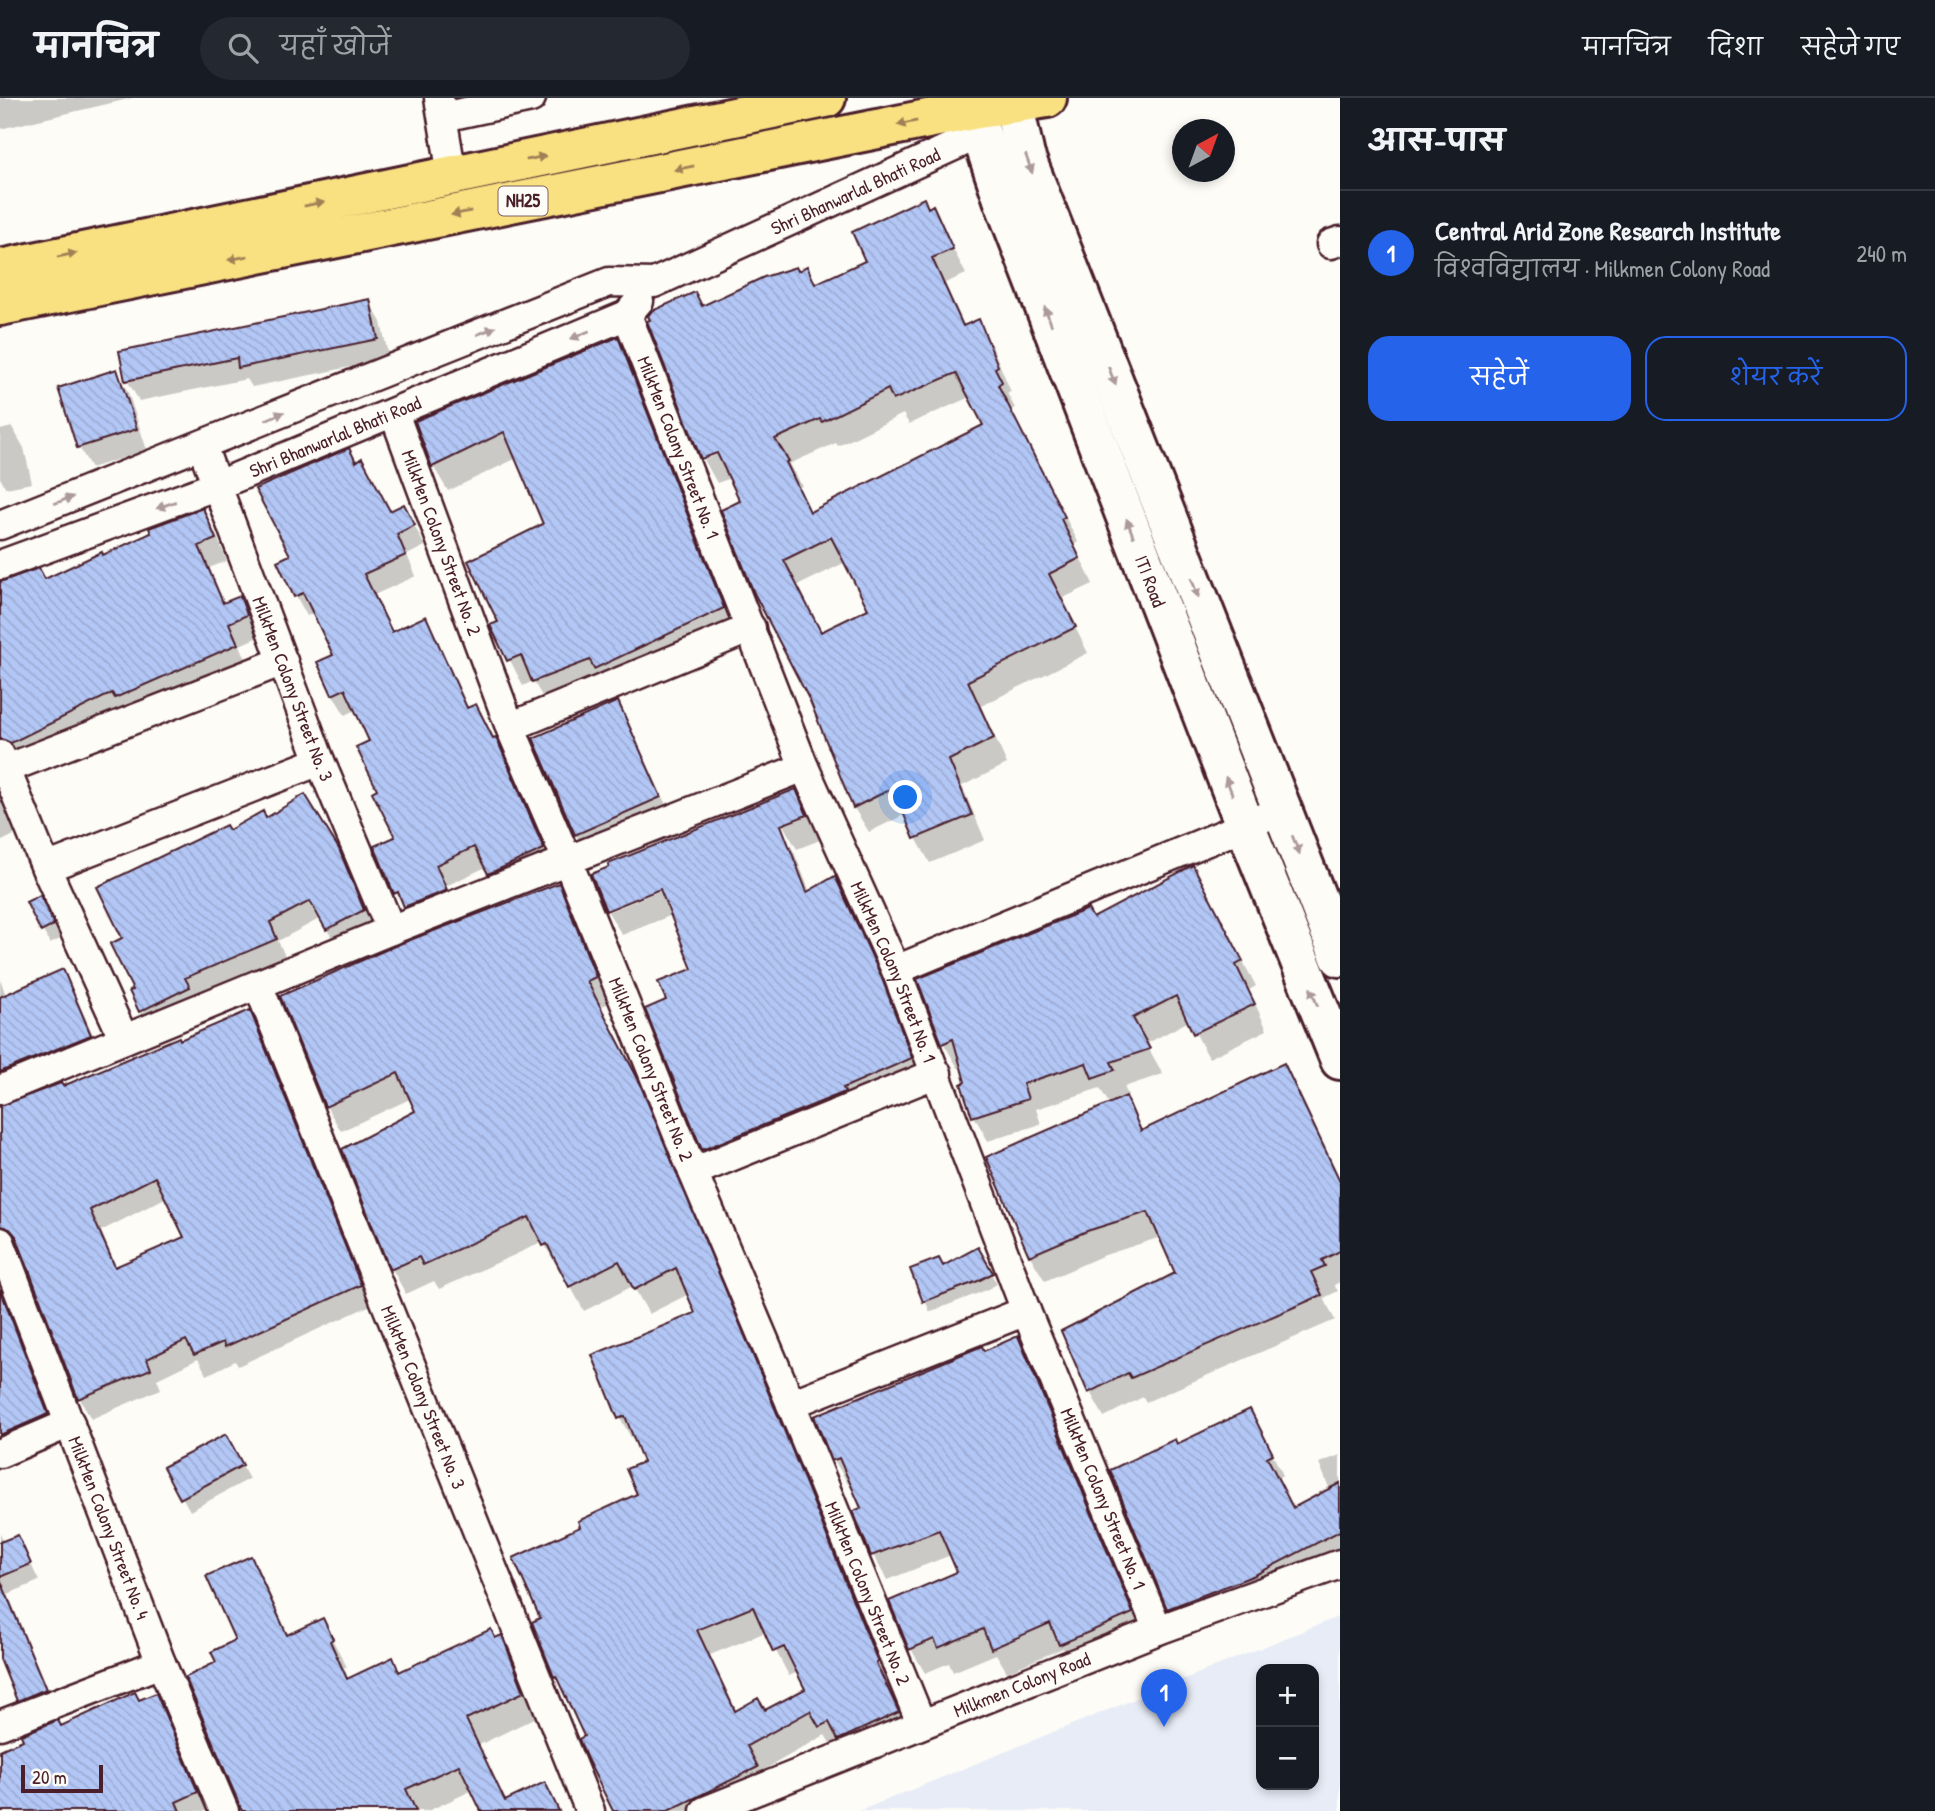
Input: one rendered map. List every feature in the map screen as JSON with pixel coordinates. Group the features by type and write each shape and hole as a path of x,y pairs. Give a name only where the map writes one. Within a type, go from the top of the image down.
{"main road":[{"name":"NH25","path":"0,269 445,135 826,98"},
{"name":"NH25","path":"0,306 974,114 1024,99"}],"street":[{"path":"445,135 531,98"},
{"name":"ITI Road","path":"1024,99 1025,156 1340,957"},
{"name":"ITI Road","path":"974,114 1003,199 1245,825 1340,1060"},
{"name":"Shri Bhanwarlal Bhati Road","path":"0,565 218,485 627,315 654,282 974,114"},
{"name":"Shri Bhanwarlal Bhati Road","path":"0,525 609,282 654,282"},
{"name":"MilkMen Colony Street No. 1","path":"627,315 804,767 896,970 1026,1311 1158,1630"},
{"name":"MilkMen Colony Street No. 2","path":"394,413 510,727 568,862 921,1723"},
{"name":"MilkMen Colony Street No. 3","path":"202,446 320,761 391,930"},
{"path":"510,727 751,628"},
{"path":"124,1039 46,868 3,762 283,661"},
{"path":"46,868 320,761"},
{"path":"0,1090 391,930 804,767"},
{"path":"896,970 1282,810"},
{"name":"MilkMen Colony Street No. 3","path":"258,985 590,1811"},
{"path":"693,1172 937,1073"},
{"name":"MilkMen Colony Street No. 4","path":"0,1242 161,1663 224,1811"},
{"path":"791,1404 1026,1311"},
{"path":"0,1454 70,1423"},
{"name":"Milkmen Colony Road","path":"705,1811 1158,1630 1340,1564"},
{"path":"0,1725 161,1663"}],"shaded area":[{"path":"1340,1616 1340,1811 859,1811"}],"building":[{"path":"924,198 928,208 933,205 953,249 932,258 963,326 979,319 998,366 995,368 1002,382 998,385 1065,517 1061,519 1080,558 1049,574 1076,627 968,681 994,738 949,760 972,815 914,839 893,788 853,808 810,701 754,593 721,510 740,501 717,453 701,459 647,321 650,320 648,316 652,311 695,292 702,306 764,277 796,267 798,271 807,266 815,284 865,261 852,232","holes":["956,373 983,425 810,512 786,462 789,461 775,439 820,419 822,422 888,389 893,400","831,537 868,609 821,632 784,560"]},
{"path":"370,299 378,339 238,368 237,358 125,381 119,351"},
{"path":"618,337 724,608 594,669 590,660 532,682 521,655 507,661 490,625 498,622 468,561 543,524 504,432 432,467 415,421"},
{"path":"117,369 137,429 77,448 58,388"},
{"path":"349,448 356,462 362,458 390,511 404,504 415,525 397,534 406,555 364,574 392,632 426,616 467,708 476,704 493,738 496,737 544,849 488,874 474,847 436,865 447,890 404,907 398,892 394,894 374,846 395,837 372,792 377,789 356,747 369,741 345,689 332,695 317,662 333,655 303,593 294,597 277,561 290,555 255,489"},
{"path":"203,508 216,539 199,546 223,603 240,596 247,615 229,623 238,644 115,698 112,693 11,743 0,739 0,582 39,568 45,579 151,533 149,528"},
{"path":"618,701 661,797 575,835 533,738"},
{"path":"796,789 807,815 781,825 807,892 835,876 881,976 912,1058 843,1088 845,1092 702,1150 645,1009 666,1000 658,982 692,969 660,889 606,911 591,874 609,867 608,864"},
{"path":"305,794 339,849 364,910 326,930 310,901 270,922 277,939 185,978 190,987 139,1012 129,991 133,990 110,944 122,938 97,887 226,825 229,830 263,811 266,818"},
{"path":"1193,865 1243,961 1236,965 1255,1004 1193,1034 1176,996 1133,1018 1150,1049 1111,1062 1115,1070 1092,1078 1086,1063 1023,1084 1028,1099 972,1117 961,1084 965,1082 953,1039 942,1044 917,979 1088,909 1093,918"},
{"path":"559,883 596,977 587,981 638,1079 784,1430 878,1662 876,1663 899,1712 838,1740 829,1722 819,1727 810,1711 747,1746 758,1767 668,1811 613,1811 586,1757 579,1739 584,1736 556,1676 554,1677 532,1622 540,1618 513,1558 580,1527 578,1521 637,1494 626,1469 643,1462 625,1416 618,1419 592,1355 695,1313 676,1268 634,1290 619,1261 569,1287 547,1244 543,1246 529,1217 423,1265 419,1257 390,1270 342,1149 415,1111 398,1073 325,1107 280,996 397,945","holes":["753,1607 773,1652 784,1647 805,1689 765,1710 758,1698 735,1711 697,1630"]},
{"path":"40,895 54,925 41,932 26,902"},
{"path":"63,969 91,1035 0,1072 0,997"},
{"path":"250,1010 361,1285 225,1347 223,1342 194,1355 186,1340 147,1359 151,1369 78,1399 16,1236 10,1229 0,1226 0,1106 61,1083 63,1086 179,1037 180,1040","holes":["155,1177 184,1237 115,1267 90,1210"]},
{"path":"1284,1063 1340,1181 1340,1251 1322,1260 1325,1266 1311,1272 1322,1295 1131,1378 1128,1373 1088,1393 1061,1331 1175,1273 1148,1212 1087,1231 1029,1256 986,1157 1126,1096 1141,1131"},
{"path":"978,1247 993,1273 923,1302 910,1269 939,1258 943,1266"},
{"path":"0,1289 48,1414 0,1435"},
{"path":"1018,1336 1133,1613 1059,1645 1050,1623 991,1649 983,1629 938,1648 934,1639 909,1650 889,1601 957,1572 939,1530 871,1556 853,1511 861,1508 839,1458 832,1461 814,1416 982,1346 984,1351"},
{"path":"1250,1409 1273,1454 1267,1457 1293,1508 1340,1483 1340,1531 1255,1575 1167,1609 1110,1470 1175,1439 1177,1444"},
{"path":"226,1434 243,1465 180,1499 163,1467"},
{"path":"18,1535 31,1564 0,1577 0,1542"},
{"path":"251,1556 287,1635 323,1618 347,1679 393,1657 399,1672 491,1629 495,1638 502,1635 524,1692 466,1719 505,1801 545,1782 559,1811 481,1811 459,1765 406,1789 416,1811 242,1811 186,1677 216,1662 211,1652 235,1640 206,1576"},
{"path":"0,1579 46,1689 17,1701 0,1659"},
{"path":"135,1692 139,1700 156,1693 198,1792 176,1802 180,1811 0,1811 0,1750 23,1740 21,1735 58,1720 61,1726"}],"place":[{"name":"Central Arid Zone Research Institute","path":"1164,1727"}]}
